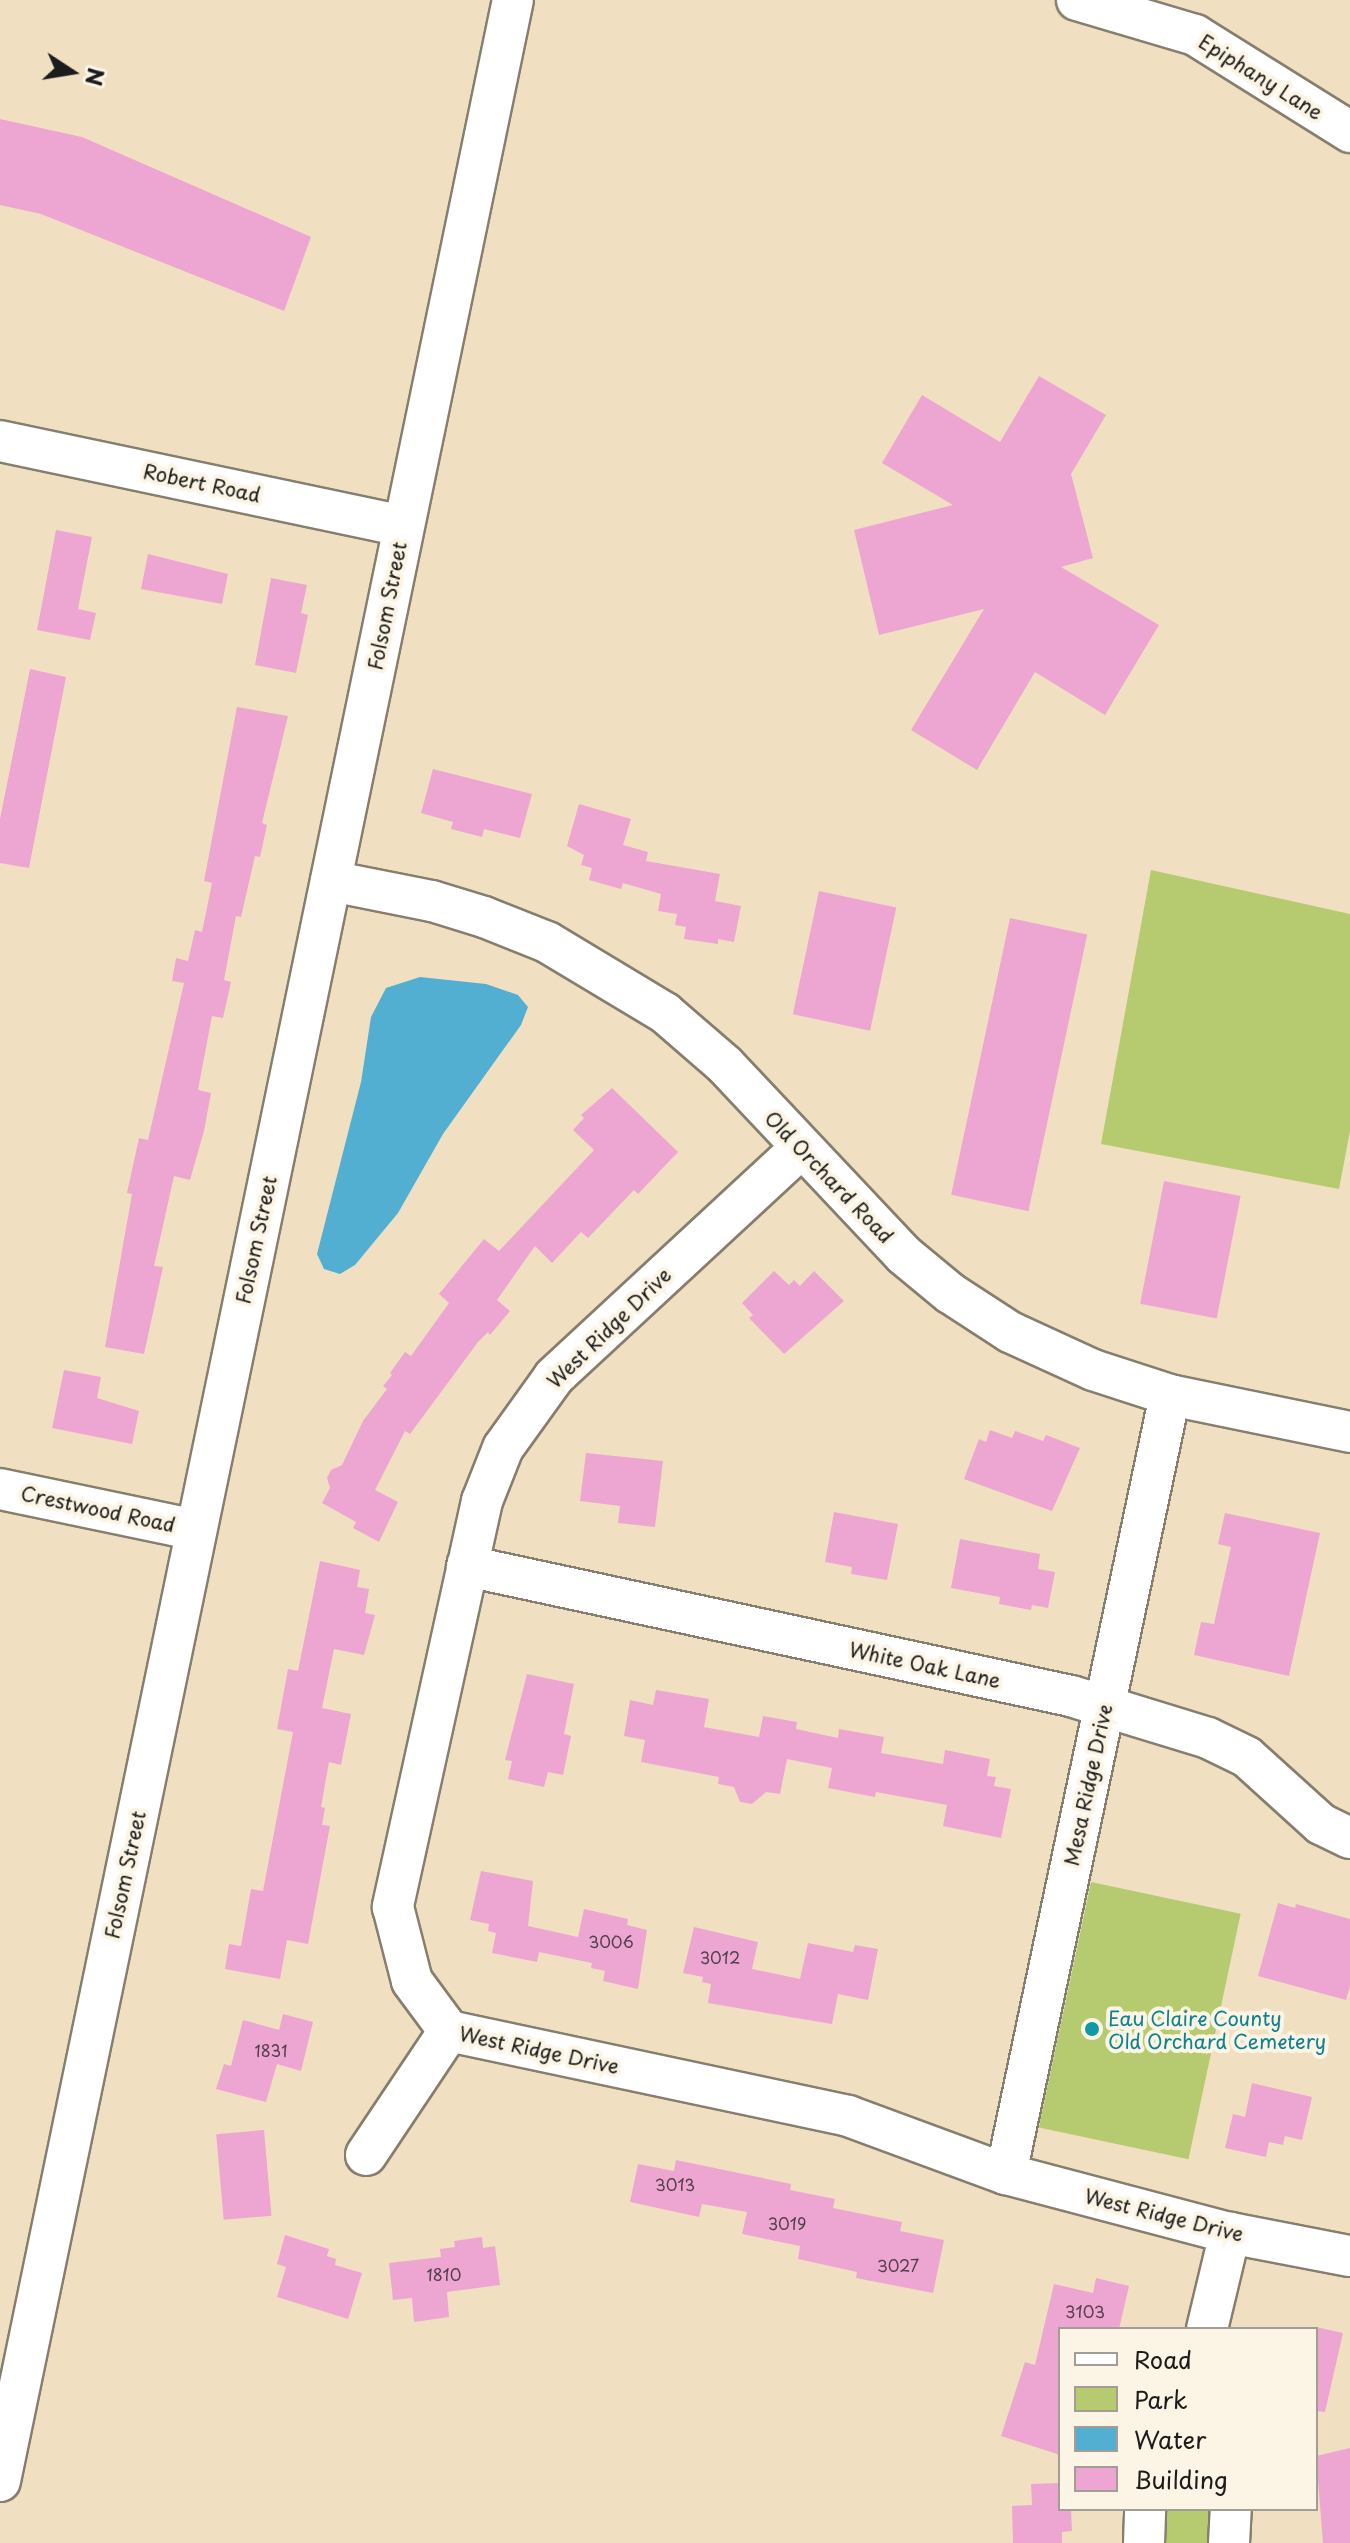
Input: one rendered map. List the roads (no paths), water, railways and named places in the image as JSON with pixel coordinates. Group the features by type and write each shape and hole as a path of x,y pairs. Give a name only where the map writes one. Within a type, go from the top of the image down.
{"street":[{"name":"Folsom Street","path":"0,2481 513,0"},
{"name":"Epiphany Lane","path":"1077,0 1195,35 1350,132"},
{"name":"Robert Road","path":"2,451 403,526"},
{"name":"Old Orchard Road","path":"331,881 432,901 484,917 547,942 601,971 665,1013 725,1065 904,1255 950,1293 1010,1332 1093,1370 1170,1395 1350,1432"},
{"name":"West Ridge Drive","path":"801,1148 554,1377 503,1448 482,1501 393,1907 412,1981 449,2031 848,2116 1006,2174 1230,2233 1350,2256"},
{"name":"Mesa Ridge Drive","path":"1006,2174 1170,1395"},
{"name":"Crestwood Road","path":"0,1489 196,1530"},
{"name":"White Oak Lane","path":"467,1566 1105,1707 1208,1738 1247,1757 1321,1824 1350,1838"},
{"path":"366,2155 449,2031"},
{"path":"1207,2327 1230,2233"},
{"path":"1144,2543 1145,2511"},
{"path":"1229,2543 1231,2511"}],"water":[{"path":"420,977 486,984 518,995 528,1007 521,1025 443,1134 398,1213 355,1265 340,1274 324,1269 317,1254 361,1082 371,1017 386,988"}],"place":[{"name":"Eau Claire County Old Orchard Cemetery","path":"1092,2029"}]}
